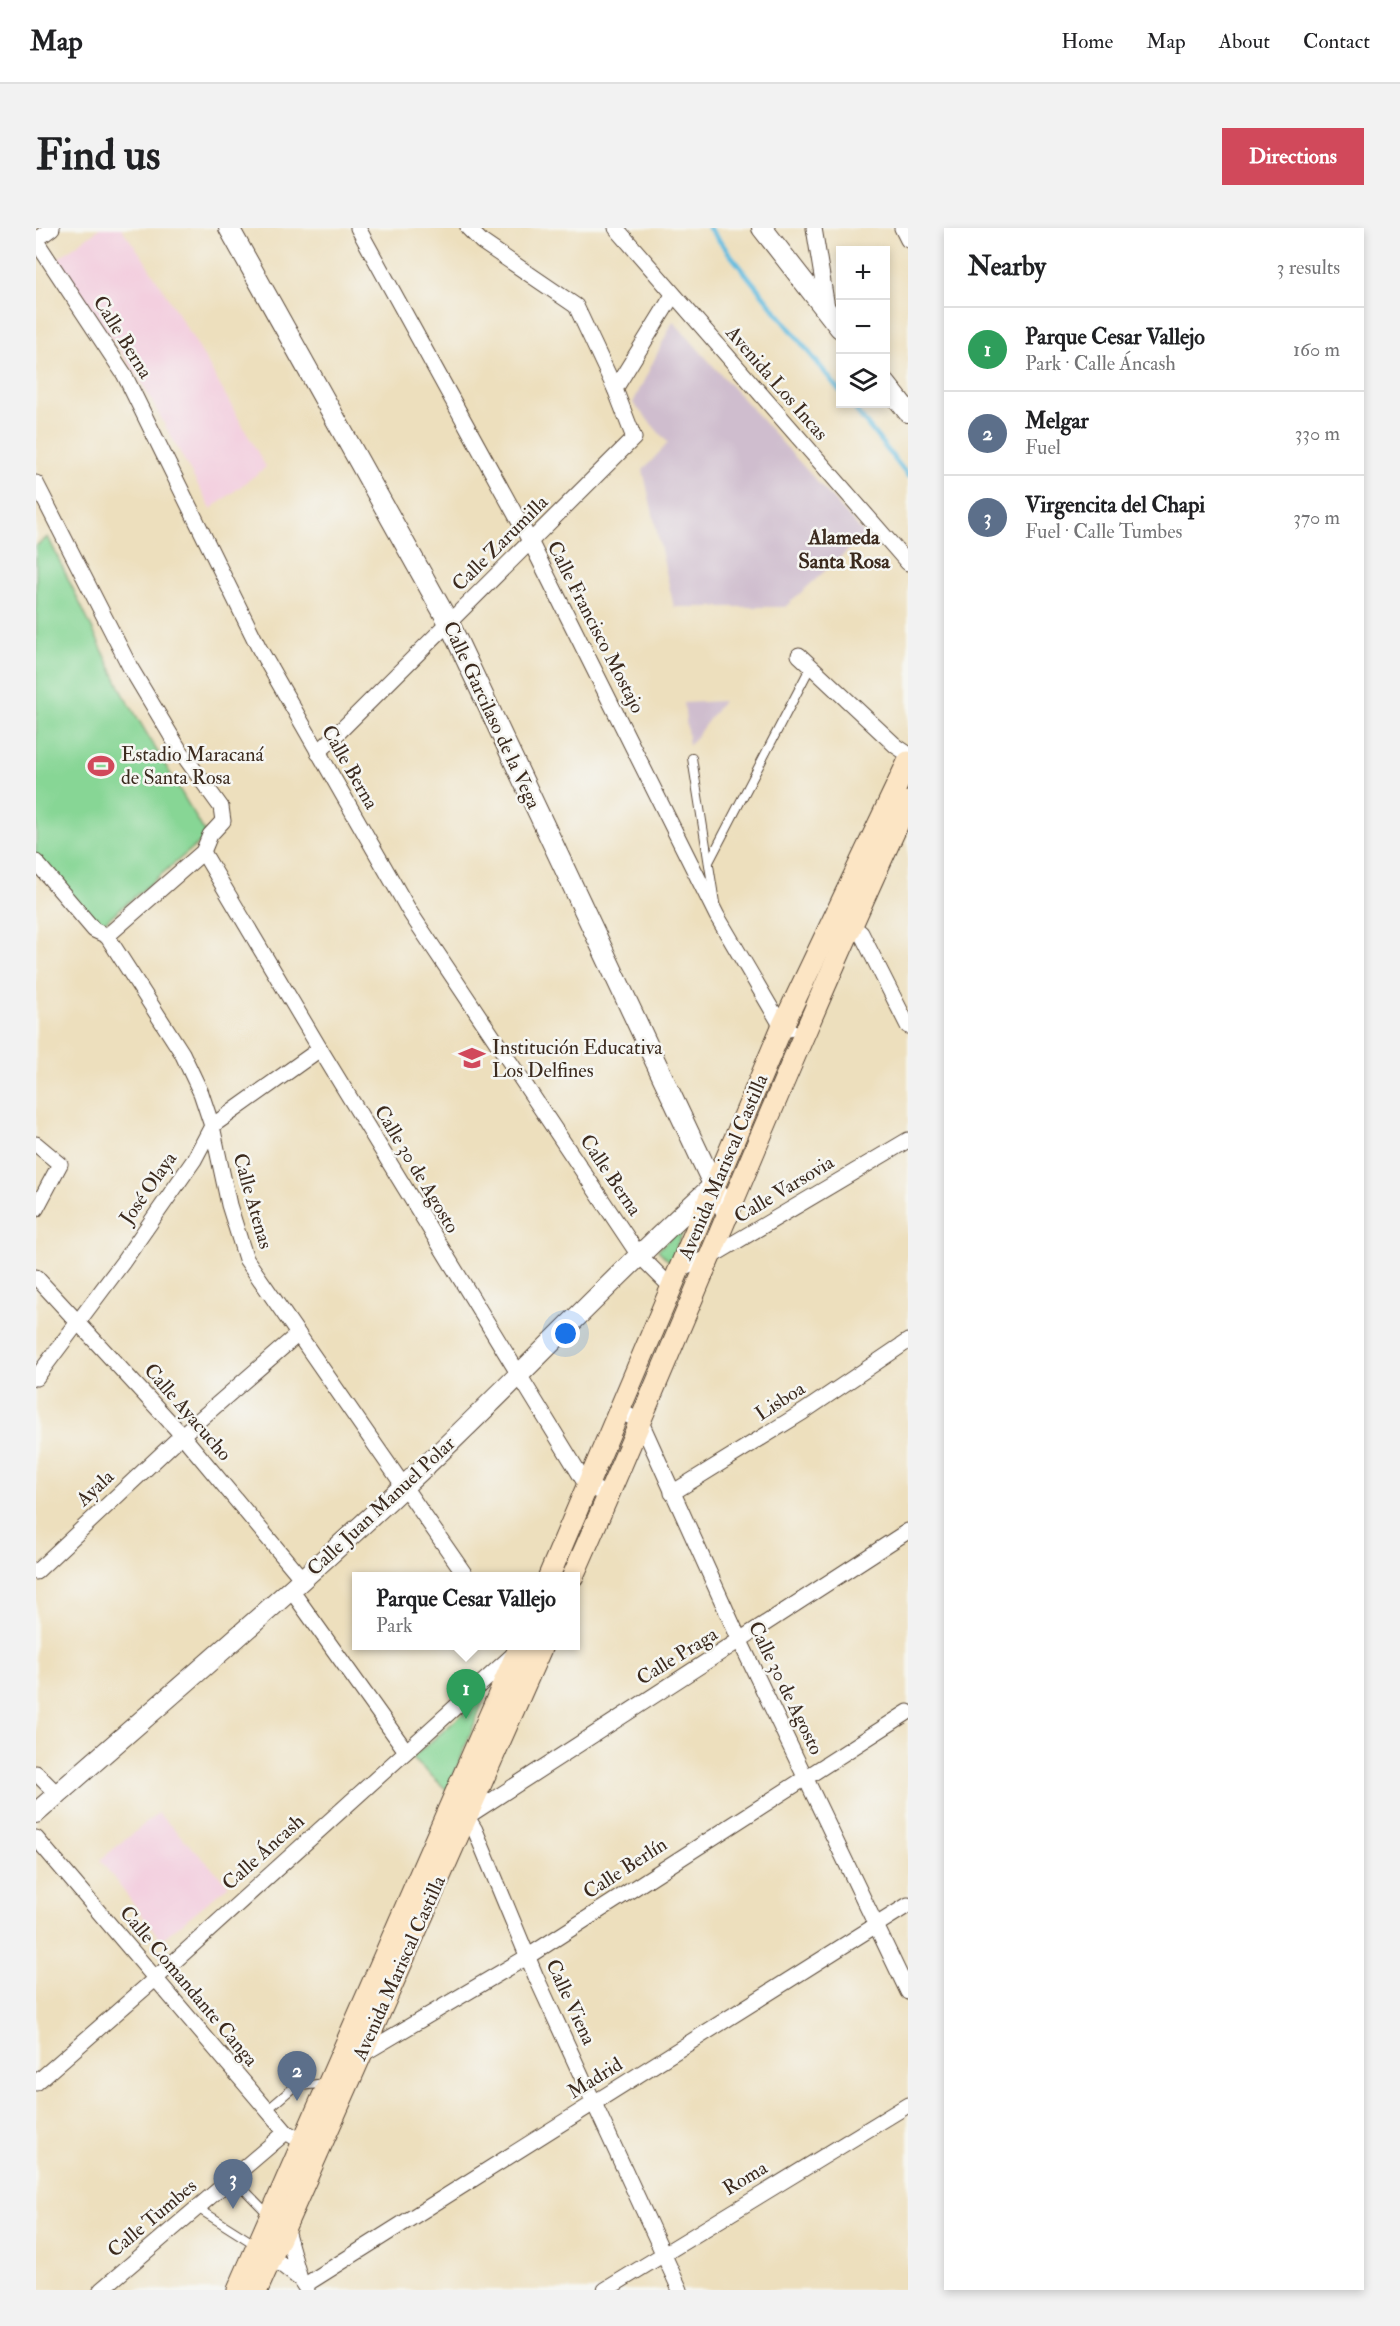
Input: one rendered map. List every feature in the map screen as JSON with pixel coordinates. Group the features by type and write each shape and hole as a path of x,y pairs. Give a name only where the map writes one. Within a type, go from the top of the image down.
{"main road":[{"name":"Avenida Mariscal Castilla","path":"575,1572 712,1256 802,1035 844,919 908,762"},
{"name":"Avenida Mariscal Castilla","path":"551,1572 782,1027 908,802"},
{"name":"Avenida Mariscal Castilla","path":"302,2142 361,2055 468,1816 525,1650"},
{"name":"Avenida Mariscal Castilla","path":"238,2290 264,2251 278,2221 302,2142 327,2083 452,1801 525,1650"},
{"name":"Avenida Mariscal Castilla","path":"257,2290 264,2251"}],"street":[{"path":"36,240 52,228"},
{"name":"Calle Garcilaso de la Vega","path":"229,228 449,623 728,1216"},
{"name":"Calle Francisco Mostajo","path":"358,228 531,543 717,916 782,1027"},
{"path":"468,228 482,242 576,306 615,389"},
{"name":"Avenida Los Incas","path":"616,228 908,563"},
{"path":"762,228 836,323"},
{"path":"814,228 828,313"},
{"path":"902,228 908,240"},
{"name":"Calle Berna","path":"36,240 124,374 260,648 411,914 638,1254 675,1279"},
{"path":"615,389 673,295"},
{"name":"Calle Zarumilla","path":"318,753 634,438 615,389"},
{"path":"890,390 908,412"},
{"path":"38,494 130,667 179,749 221,807 222,821 210,835 203,852 107,936"},
{"path":"799,655 896,746 908,754"},
{"name":"Calle 30 de Agosto","path":"203,852 320,1049 587,1485"},
{"name":"Calle Atenas","path":"36,862 94,930 107,936 182,1053 201,1093 212,1126 229,1205 246,1259 463,1572"},
{"path":"844,919 861,933 908,1026"},
{"path":"782,1027 802,1035"},
{"name":"José Olaya","path":"36,1378 123,1262 194,1160 212,1126 320,1049"},
{"name":"Calle Varsovia","path":"675,1279 908,1140"},
{"path":"36,1144 60,1164 36,1209"},
{"name":"Calle Juan Manuel Polar","path":"36,1813 404,1487 520,1377 638,1254 714,1185"},
{"name":"Calle Ayacucho","path":"36,1277 182,1435 297,1584"},
{"name":"Ayala","path":"36,1572 182,1435 298,1334"},
{"name":"Lisboa","path":"672,1493 803,1412 908,1341"},
{"path":"620,1411 641,1422"},
{"name":"Calle 30 de Agosto","path":"641,1422 740,1641 908,1992"},
{"path":"587,1485 609,1495"},
{"name":"Calle Praga","path":"468,1816 908,1531"},
{"path":"297,1584 405,1751"},
{"name":"Calle Áncash","path":"36,2083 155,1979 405,1751 525,1650"},
{"name":"Calle Berlín","path":"361,2055 527,1956 908,1712"},
{"path":"36,1773 57,1794"},
{"name":"Calle Viena","path":"452,1801 468,1816 527,1956 680,2290"},
{"name":"Calle Comandante Canga","path":"36,1838 267,2110 302,2142"},
{"name":"Madrid","path":"304,2285 908,1905"},
{"name":"Roma","path":"605,2290 663,2252 908,2105"},
{"name":"Calle Tumbes","path":"100,2290 233,2178 302,2142"},
{"path":"278,2221 304,2285"},
{"path":"264,2251 304,2285"}],"lane":[{"path":"709,862 811,666"},
{"path":"692,758 717,916"},
{"path":"267,2110 294,2087 327,2083"},
{"path":"233,2178 278,2221"},
{"path":"196,2207 264,2251"}],"shaded area":[{"path":"100,228 121,228 142,256 196,343 266,467 211,509 140,380 57,259"},
{"path":"673,321 865,535 785,607 674,607 643,470 668,443 633,403"},
{"path":"723,701 689,746 684,703"},
{"path":"158,1813 229,1885 161,1940 100,1860"}],"green space":[{"name":"Estadio Maracaná de Santa Rosa","path":"48,537 124,695 207,836 96,929 36,856 36,546"},
{"path":"680,1228 683,1231 670,1262 658,1250"},
{"path":"486,1694 448,1791 412,1758"}],"waterway":[{"path":"709,228 836,386"},
{"path":"854,408 908,476"}],"place":[{"name":"Estadio Maracaná de Santa Rosa","path":"101,766"},
{"name":"Institución Educativa Los Delfines","path":"472,1058"},
{"name":"Parque Cesar Vallejo","path":"466,1719"},
{"name":"Melgar","path":"297,2101"},
{"name":"Virgencita del Chapi","path":"233,2209"}],"district":[{"name":"Alameda Santa Rosa","path":"844,549"}]}
